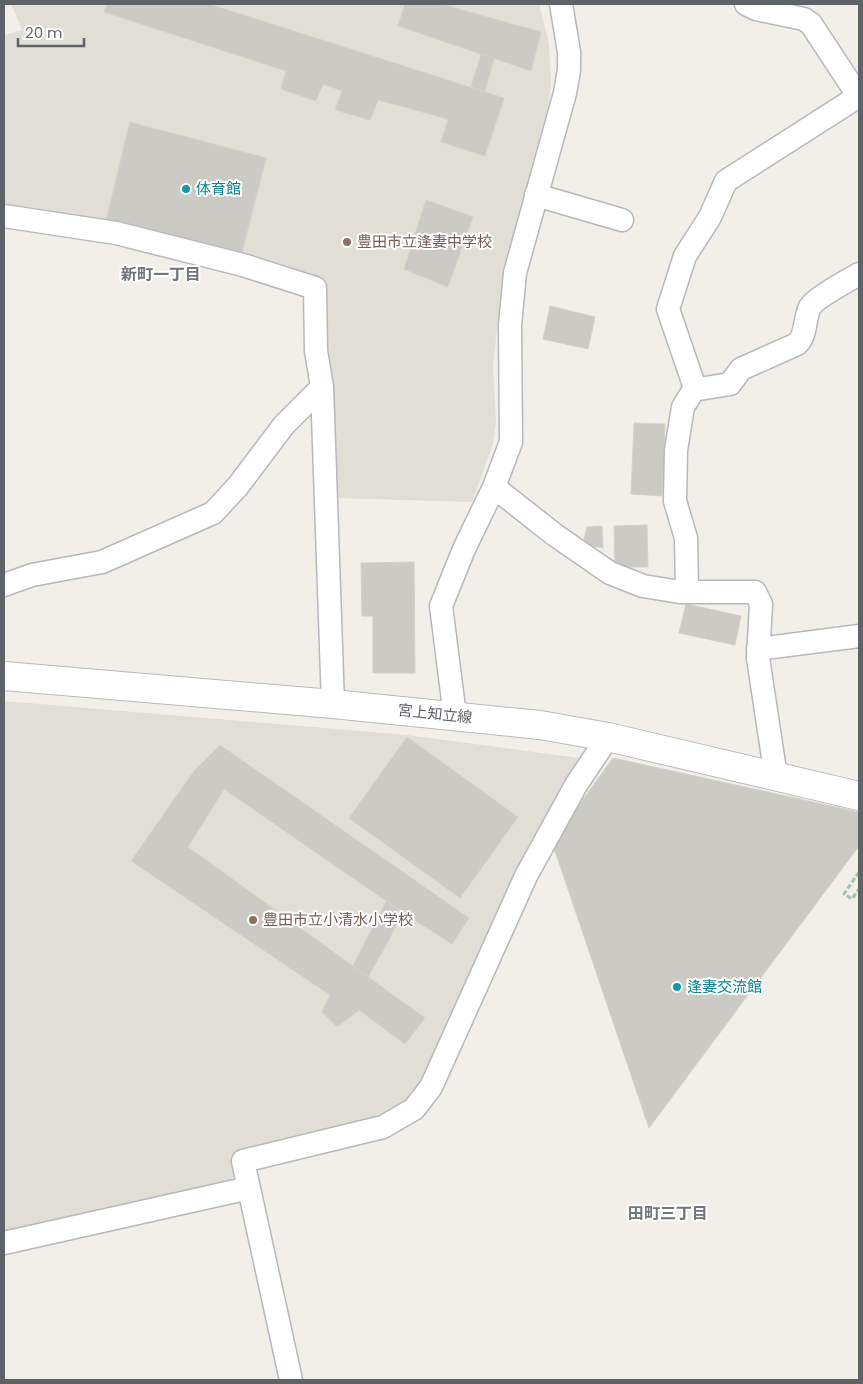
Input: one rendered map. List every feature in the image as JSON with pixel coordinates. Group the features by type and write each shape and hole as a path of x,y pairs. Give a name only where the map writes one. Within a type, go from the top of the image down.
{"main road":[{"name":"宮上知立線","path":"4,676 333,704 540,725 608,737 859,796"}],"street":[{"path":"455,716 440,606 464,549 494,487 511,442 510,325 515,274 566,93 569,70 569,52 561,4"},
{"path":"687,592 686,538 675,501 676,450 683,407 694,388 668,309 685,256 710,217 726,181 859,96 810,24 804,20 756,9 746,4"},
{"path":"536,195 622,220"},
{"path":"4,216 116,233 243,265 315,288 316,351 322,386 333,704"},
{"path":"694,388 699,389 730,384 741,369 797,344 802,337 810,306 859,274"},
{"path":"4,585 32,575 102,562 213,514 238,486 284,425 322,386"},
{"path":"494,487 555,535 610,573 643,586 687,592 755,592 761,604 758,658 776,777"},
{"path":"758,649 859,636"},
{"path":"291,1380 243,1161 383,1127 414,1109 431,1088 526,876 576,785 608,737"},
{"path":"4,1242 249,1188"}],"path":[{"path":"859,872 844,894 852,899 859,889"}],"shaded area":[{"name":"豊田市立逢妻中学校","path":"11,4 539,4 549,43 551,81 548,115 503,275 493,366 496,422 493,444 472,502 334,498 324,283 4,210 4,35 22,30"},
{"name":"豊田市立小清水小学校","path":"4,701 407,735 579,758 425,1082 395,1112 237,1172 229,1183 4,1233"}],"building":[{"path":"107,4 209,4 504,98 485,156 441,142 448,119 378,100 370,120 335,110 342,91 323,84 316,101 281,89 286,71 104,12"},
{"path":"405,4 441,4 541,32 531,71 398,26"},
{"path":"481,54 494,58 485,92 471,87"},
{"name":"体育館","path":"130,122 266,158 242,252 106,221"},
{"path":"426,200 473,217 448,287 404,269"},
{"path":"550,306 595,317 588,349 543,339"},
{"path":"634,423 665,424 662,496 631,494"},
{"path":"647,525 648,567 615,567 614,526"},
{"path":"602,526 603,548 583,544 587,527"},
{"path":"414,562 415,673 373,673 373,616 362,616 361,563"},
{"path":"686,604 741,616 735,645 679,633"},
{"path":"407,737 518,817 460,898 349,818"},
{"path":"220,745 469,918 452,944 402,912 224,789 188,847 425,1018 405,1044 359,1010 337,1027 322,1012 330,995 131,861 194,771"},
{"name":"逢妻交流館","path":"613,758 859,812 859,846 649,1128 552,842"},
{"path":"386,901 402,912 368,977 353,966"}],"place":[{"name":"体育館","path":"186,189"},
{"name":"豊田市立逢妻中学校","path":"347,242"},
{"name":"豊田市立小清水小学校","path":"253,920"},
{"name":"逢妻交流館","path":"677,987"}],"district":[{"name":"新町一丁目","path":"161,274"},
{"name":"田町三丁目","path":"668,1213"}]}
